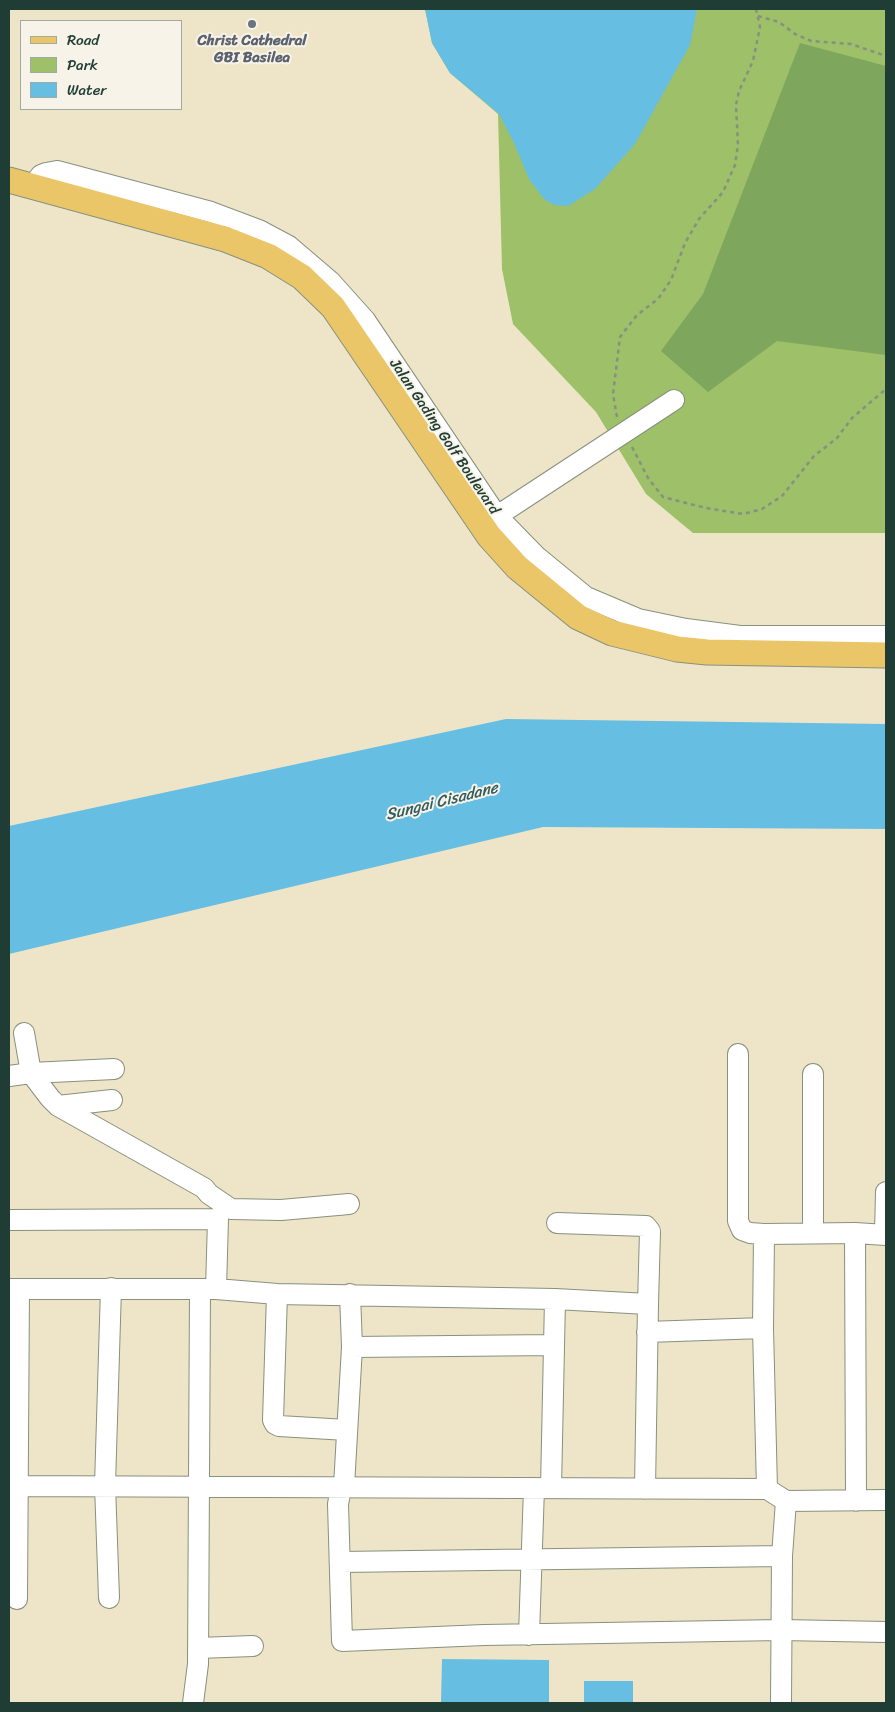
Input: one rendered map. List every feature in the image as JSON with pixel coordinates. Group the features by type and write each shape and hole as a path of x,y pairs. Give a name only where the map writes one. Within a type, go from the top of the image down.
{"main road":[{"name":"Jalan Gading Golf Boulevard","path":"9,180 225,239 268,256 302,277 333,307 489,536 517,567 578,618 612,633 677,649 707,652 886,656"}],"street":[{"name":"Jalan Gading Golf Boulevard","path":"34,186 41,175 57,172 211,212 259,230 289,246 330,281 364,320 497,516 536,556 586,596 638,619 686,629 740,636 886,636"},
{"path":"497,516 674,400"},
{"path":"24,1032 32,1072 58,1106 204,1188 231,1210 281,1210 349,1204"},
{"path":"738,1054 738,1221 742,1230 750,1233 764,1234 886,1234 886,1192"},
{"path":"9,1076 32,1072 114,1069"},
{"path":"813,1074 813,1234"},
{"path":"58,1106 112,1100"},
{"path":"9,1220 218,1218 208,1289 200,1486 198,1664 193,1703"},
{"path":"557,1223 646,1226 650,1231 645,1489"},
{"path":"855,1233 856,1501"},
{"path":"764,1234 763,1328 767,1489"},
{"path":"108,1598 105,1486 111,1288"},
{"path":"17,1599 14,1486 14,1289 208,1289 277,1294 555,1299 648,1304"},
{"path":"277,1294 273,1420 275,1424 279,1426 347,1430"},
{"path":"350,1294 352,1347 344,1486 338,1504 342,1640 484,1635 781,1630 886,1632"},
{"path":"529,1635 532,1559 542,1488 555,1299"},
{"path":"647,1332 763,1328"},
{"path":"352,1347 553,1345"},
{"path":"14,1486 767,1489 786,1501 886,1500"},
{"path":"781,1703 782,1556 786,1501"},
{"path":"340,1562 782,1556"},
{"path":"198,1648 253,1646"}],"path":[{"path":"617,417 613,394 615,364 620,337 637,314 658,299 671,280 685,243 699,219 723,192 735,166 738,145 736,105 739,91 753,61 760,27 756,9"},
{"path":"758,16 779,22 795,34 811,41 851,44 886,56"},
{"path":"632,448 648,478 663,497 706,508 743,514 762,510 782,496 814,456 837,438 852,418 886,389"}],"green space":[{"path":"425,9 886,9 886,533 693,533 646,494 596,412 513,324 502,269 498,114 450,73 432,43"},
{"path":"800,43 886,66 886,355 777,341 708,392 661,351 703,294"}],"water":[{"path":"425,9 697,9 690,45 635,144 595,189 568,206 554,205 544,199 529,179 499,114 450,73 432,43"},
{"name":"Sungai Cisadane","path":"506,719 886,724 886,829 543,827 9,954 9,826"},
{"path":"442,1659 549,1660 549,1703 441,1703"},
{"path":"584,1681 633,1681 633,1703 584,1703"}],"place":[{"name":"Christ Cathedral GBI Basilea","path":"252,24"}]}
